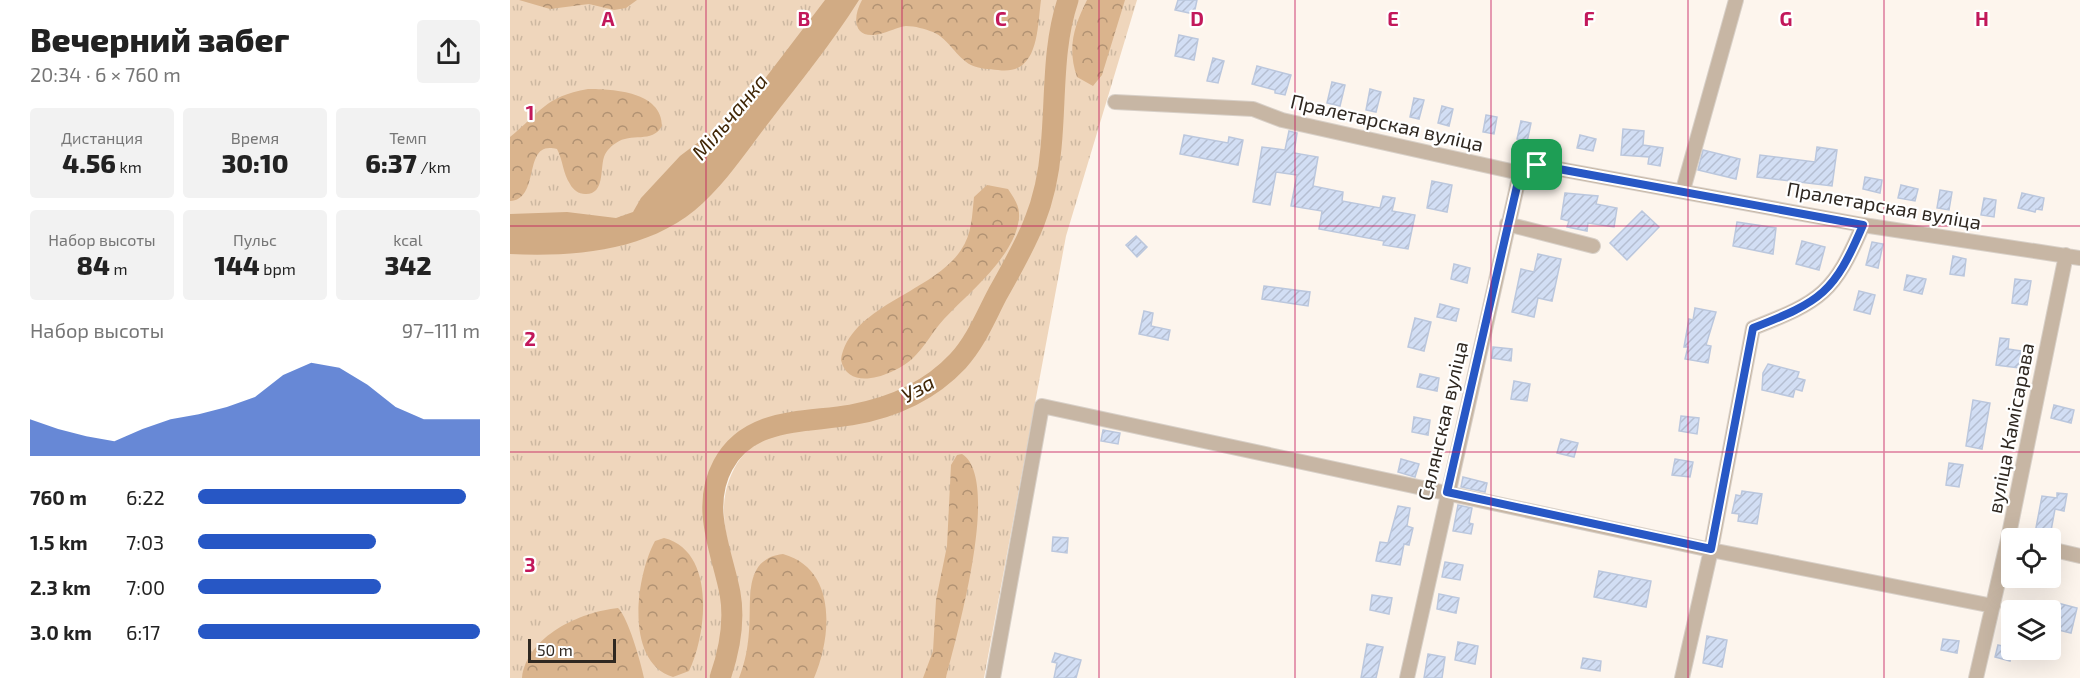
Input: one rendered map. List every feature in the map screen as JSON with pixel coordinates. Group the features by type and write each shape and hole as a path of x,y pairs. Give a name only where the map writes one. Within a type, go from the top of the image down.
{"street":[{"path":"1683,190 1736,0"},
{"name":"Пралетарская вуліца","path":"1115,102 1253,109 1282,120 1520,173 1527,167 1537,165 1683,190 1863,225 2080,258"},
{"name":"Сялянская вуліца","path":"1407,678 1520,173"},
{"path":"1507,224 1593,246"},
{"path":"1682,678 1711,549 1753,328 1809,304 1829,289 1848,261 1863,225"},
{"name":"вуліца Камісарава","path":"2012,528 2066,255"},
{"path":"993,678 1042,406 1711,549 1993,606"},
{"path":"2061,552 2080,556"},
{"name":"вуліца Камісарава","path":"1976,678 2001,575"}],"green space":[{"path":"510,0 1137,0 1066,236 984,678 730,678 738,647 740,615 726,531 724,500 734,469 744,454 773,435 892,412 921,399 951,379 970,358 986,334 1039,237 1043,228 1028,223 966,337 949,359 927,378 880,400 851,407 780,416 763,421 733,438 722,452 713,471 706,506 723,615 719,647 709,678 510,678"},
{"path":"519,0 637,0 626,8 614,10 589,4 550,9"},
{"path":"862,0 1041,0 1036,36 1029,58 1021,66 1011,70 998,70 971,65 939,35 923,29 906,26 880,34 864,34 857,26 856,20"},
{"path":"1087,0 1125,0 1102,75 1093,86 1077,77 1072,47 1075,28"},
{"path":"588,89 623,92 645,99 660,115 662,126 653,135 628,138 611,147 604,157 599,186 591,193 583,194 574,190 566,176 557,149 546,148 539,153 535,161 526,191 520,198 510,201 510,137 552,101 573,92"},
{"path":"987,185 1008,189 1019,210 1016,232 1000,260 944,319 912,359 894,371 883,375 872,378 853,376 845,370 841,360 847,341 859,326 875,313 948,265 961,250 967,238 974,197"},
{"path":"962,454 973,469 978,494 973,560 946,678 923,678 933,651 936,600 947,546 951,465 957,455"},
{"path":"664,538 681,546 692,559 700,576 703,596 703,616 695,655 689,671 673,677 657,668 647,654 641,637 638,616 639,595 648,556 655,541"},
{"path":"783,554 801,562 813,574 826,606 824,643 814,678 739,678 747,649 750,595 755,573 761,564"},
{"path":"618,608 630,630 644,678 522,678 526,663 545,638 572,621 603,610"}],"shaded area":[{"path":"825,0 859,0 827,47 738,164 703,203 683,219 661,232 612,248 561,254 510,254 510,214 567,212 616,218 633,212 641,198 680,156 741,110"}],"building":[{"path":"1178,0 1197,0 1194,14 1175,10"},
{"path":"1179,35 1198,39 1194,60 1175,56"},
{"path":"1213,58 1224,61 1218,83 1207,81"},
{"path":"1257,66 1291,75 1285,95 1252,84"},
{"path":"1332,82 1345,85 1340,106 1327,103"},
{"path":"1370,89 1381,92 1376,112 1366,110"},
{"path":"1414,98 1424,100 1419,119 1410,117"},
{"path":"1442,106 1453,109 1449,126 1438,123"},
{"path":"1486,115 1497,117 1494,134 1483,132"},
{"path":"1521,121 1531,123 1527,142 1517,139"},
{"path":"1623,129 1644,131 1643,145 1663,148 1660,166 1648,164 1649,157 1621,155"},
{"path":"1289,131 1297,133 1294,153 1318,157 1313,186 1343,192 1342,201 1380,208 1383,196 1395,198 1392,211 1415,215 1408,249 1383,245 1384,241 1319,229 1322,211 1291,206 1297,175 1276,172 1270,205 1253,202 1262,147 1285,150"},
{"path":"1184,135 1228,143 1229,137 1243,140 1238,165 1180,154"},
{"path":"1580,135 1596,139 1593,151 1577,148"},
{"path":"1817,147 1837,150 1832,186 1757,177 1760,155 1815,162"},
{"path":"1703,150 1740,159 1736,179 1698,170"},
{"path":"1865,177 1882,180 1880,193 1863,189"},
{"path":"1432,181 1452,185 1447,212 1427,208"},
{"path":"1901,185 1918,189 1915,201 1898,198"},
{"path":"1940,190 1952,192 1949,210 1937,208"},
{"path":"1565,193 1598,196 1596,204 1617,208 1614,227 1588,223 1587,231 1567,227 1569,221 1561,219"},
{"path":"2022,193 2044,198 2042,210 2036,209 2035,212 2018,208"},
{"path":"1984,198 1996,200 1994,217 1981,215"},
{"path":"1642,211 1659,227 1627,260 1610,243"},
{"path":"1737,222 1776,228 1773,254 1733,246"},
{"path":"1136,236 1147,247 1137,257 1126,245"},
{"path":"1802,241 1825,247 1819,270 1796,264"},
{"path":"1872,242 1883,244 1878,268 1866,265"},
{"path":"1538,254 1561,259 1552,301 1538,298 1534,317 1512,312 1521,269 1534,272"},
{"path":"1953,256 1966,259 1964,276 1950,274"},
{"path":"1454,264 1470,268 1467,283 1451,279"},
{"path":"1907,275 1926,279 1922,294 1904,290"},
{"path":"2015,279 2031,281 2027,305 2012,303"},
{"path":"1264,286 1310,292 1308,306 1262,299"},
{"path":"1859,291 1875,295 1870,314 1854,310"},
{"path":"1440,304 1459,309 1456,321 1437,317"},
{"path":"1695,308 1716,312 1706,345 1711,346 1708,363 1685,359 1688,347 1684,347 1689,319 1693,320"},
{"path":"1144,311 1153,313 1151,326 1170,330 1168,340 1139,334"},
{"path":"1415,318 1431,322 1424,351 1408,347"},
{"path":"2000,338 2009,339 2008,349 2021,351 2019,368 1996,365"},
{"path":"1493,347 1512,349 1511,361 1492,358"},
{"path":"1768,364 1799,372 1797,378 1805,380 1802,391 1795,389 1793,397 1762,390 1763,373"},
{"path":"1420,374 1439,378 1437,391 1417,387"},
{"path":"1514,381 1530,384 1527,401 1511,399"},
{"path":"1973,400 1990,403 1982,449 1966,446"},
{"path":"2054,405 2074,410 2071,423 2051,418"},
{"path":"1681,416 1699,418 1697,434 1679,431"},
{"path":"1414,417 1430,420 1428,435 1412,432"},
{"path":"1103,430 1120,433 1118,444 1101,441"},
{"path":"1561,439 1578,443 1574,457 1557,453"},
{"path":"1401,459 1419,464 1415,477 1398,472"},
{"path":"1675,459 1693,462 1690,477 1672,475"},
{"path":"1949,463 1963,465 1959,487 1946,485"},
{"path":"1463,477 1487,483 1485,492 1461,487"},
{"path":"1742,491 1762,494 1757,524 1738,521 1739,514 1732,513 1736,495 1741,496"},
{"path":"2057,493 2067,494 2064,511 2055,509 2051,528 2036,528 2042,496 2057,498"},
{"path":"1458,505 1472,508 1469,523 1473,524 1471,534 1453,531"},
{"path":"1398,506 1410,508 1407,526 1413,528 1409,545 1404,544 1400,565 1376,561 1380,542 1388,543"},
{"path":"1053,537 1068,538 1067,553 1052,551"},
{"path":"1445,562 1463,565 1460,580 1442,577"},
{"path":"1599,571 1651,581 1646,607 1594,597"},
{"path":"1439,594 1459,598 1456,613 1437,609"},
{"path":"1372,595 1392,598 1389,614 1370,610"},
{"path":"2061,604 2077,608 2071,633 2061,631"},
{"path":"1707,636 1727,640 1722,667 1703,663"},
{"path":"1943,639 1959,641 1957,653 1941,650"},
{"path":"1458,642 1478,646 1475,664 1455,660"},
{"path":"1367,644 1383,647 1376,678 1361,678"},
{"path":"1998,645 2001,646 2001,659 1995,657"},
{"path":"1055,653 1081,660 1076,678 1054,678 1057,663 1052,662"},
{"path":"1428,654 1445,657 1442,678 1424,678"},
{"path":"1583,658 1601,661 1600,671 1581,668"}],"waterway":[{"name":"Уза","path":"720,678 726,658 732,614 730,593 718,546 713,513 716,481 723,465 734,449 747,438 762,430 796,422 866,412 909,397 947,372 970,345 1026,242 1045,190 1053,129 1059,36 1068,0"}],"route":[{"path":"1537,165 1683,190 1863,225 1848,261 1829,289 1809,304 1753,328 1711,549 1447,492 1520,173 1527,167 1537,165"}],"water label":[{"name":"Мільчанка","path":"730,117"}]}
